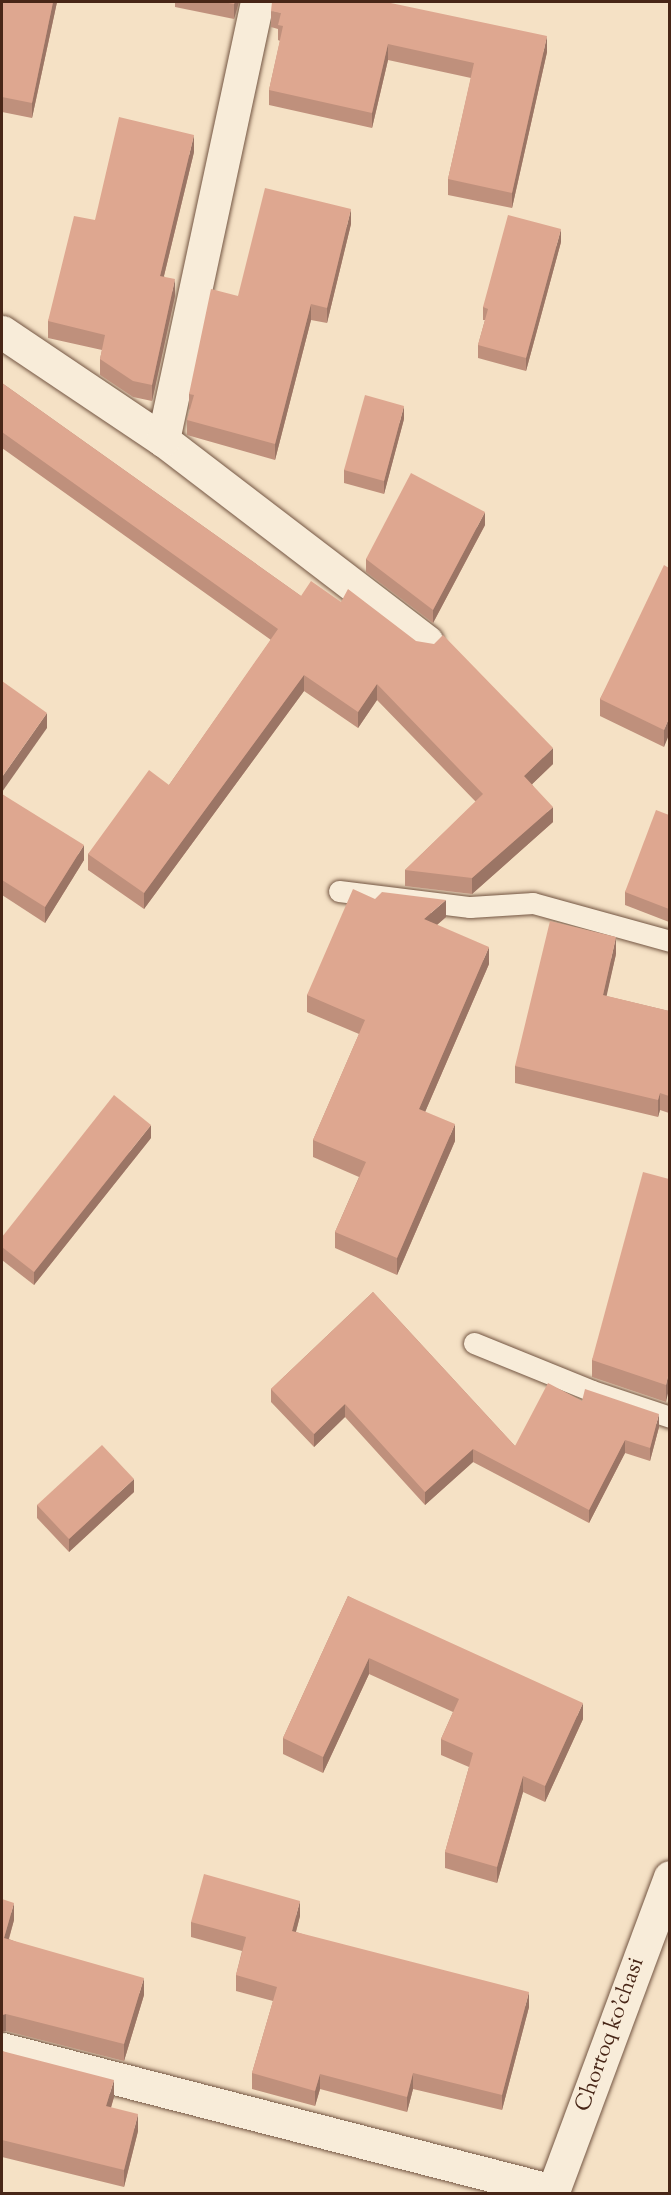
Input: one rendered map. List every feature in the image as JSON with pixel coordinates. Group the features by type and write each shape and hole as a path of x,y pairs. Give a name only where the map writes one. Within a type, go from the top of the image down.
{"street":[{"path":"163,440 257,2"},
{"path":"2,332 163,440 427,642"},
{"name":"Chortoq ko'chasi","path":"553,2192 669,1878"},
{"path":"2,2049 553,2192"}],"lane":[{"path":"339,891 470,907 532,903 669,941"},
{"path":"474,1343 592,1391 669,1417"}],"building":[{"path":"2,2 53,2 32,103 2,97"},
{"path":"272,2 386,2 547,36 512,193 448,179 474,63 388,44 372,113 269,90 283,26 278,25 281,13 271,11"},
{"path":"119,117 194,135 160,276 175,279 152,385 133,381 100,359 105,335 48,321 74,216 95,220"},
{"path":"265,188 351,209 327,308 311,304 275,444 187,420 194,395 189,394 211,289 238,296"},
{"path":"508,215 561,229 526,358 478,345 488,309 483,307"},
{"path":"2,383 301,596 311,581 341,602 348,589 416,641 434,644 443,635 553,748 524,776 553,807 472,878 405,870 483,794 377,684 358,712 304,675 144,893 88,854 149,770 169,785 278,629 2,432"},
{"path":"365,395 404,406 384,481 344,470"},
{"path":"411,473 485,512 433,610 366,559"},
{"path":"664,565 669,568 669,718 664,730 600,699"},
{"path":"2,681 47,713 2,777"},
{"path":"2,794 84,845 45,907 2,880"},
{"path":"656,810 669,815 669,909 625,892"},
{"path":"353,889 375,899 382,892 446,900 424,919 489,947 419,1109 455,1124 397,1258 335,1232 366,1162 313,1140 365,1020 307,995"},
{"path":"550,921 616,937 603,995 669,1011 669,1096 660,1093 658,1100 515,1066"},
{"path":"114,1095 151,1125 34,1272 2,1247 2,1237"},
{"path":"643,1172 669,1179 669,1372 666,1385 592,1360"},
{"path":"373,1292 515,1446 548,1383 582,1401 585,1389 659,1414 650,1448 625,1440 589,1510 473,1449 425,1492 345,1404 314,1434 271,1389"},
{"path":"102,1445 134,1479 69,1539 37,1505"},
{"path":"348,1596 583,1703 545,1786 523,1776 497,1867 445,1852 473,1753 441,1739 459,1699 369,1658 323,1757 283,1738"},
{"path":"204,1874 300,1901 292,1931 529,1992 502,2095 413,2073 407,2097 320,2074 315,2091 252,2073 277,1987 236,1975 246,1937 191,1922"},
{"path":"2,1899 14,1903 4,1938 144,1978 124,2044 6,2014 2,2015"},
{"path":"2,2051 114,2080 106,2106 138,2114 124,2170 2,2140"}]}
